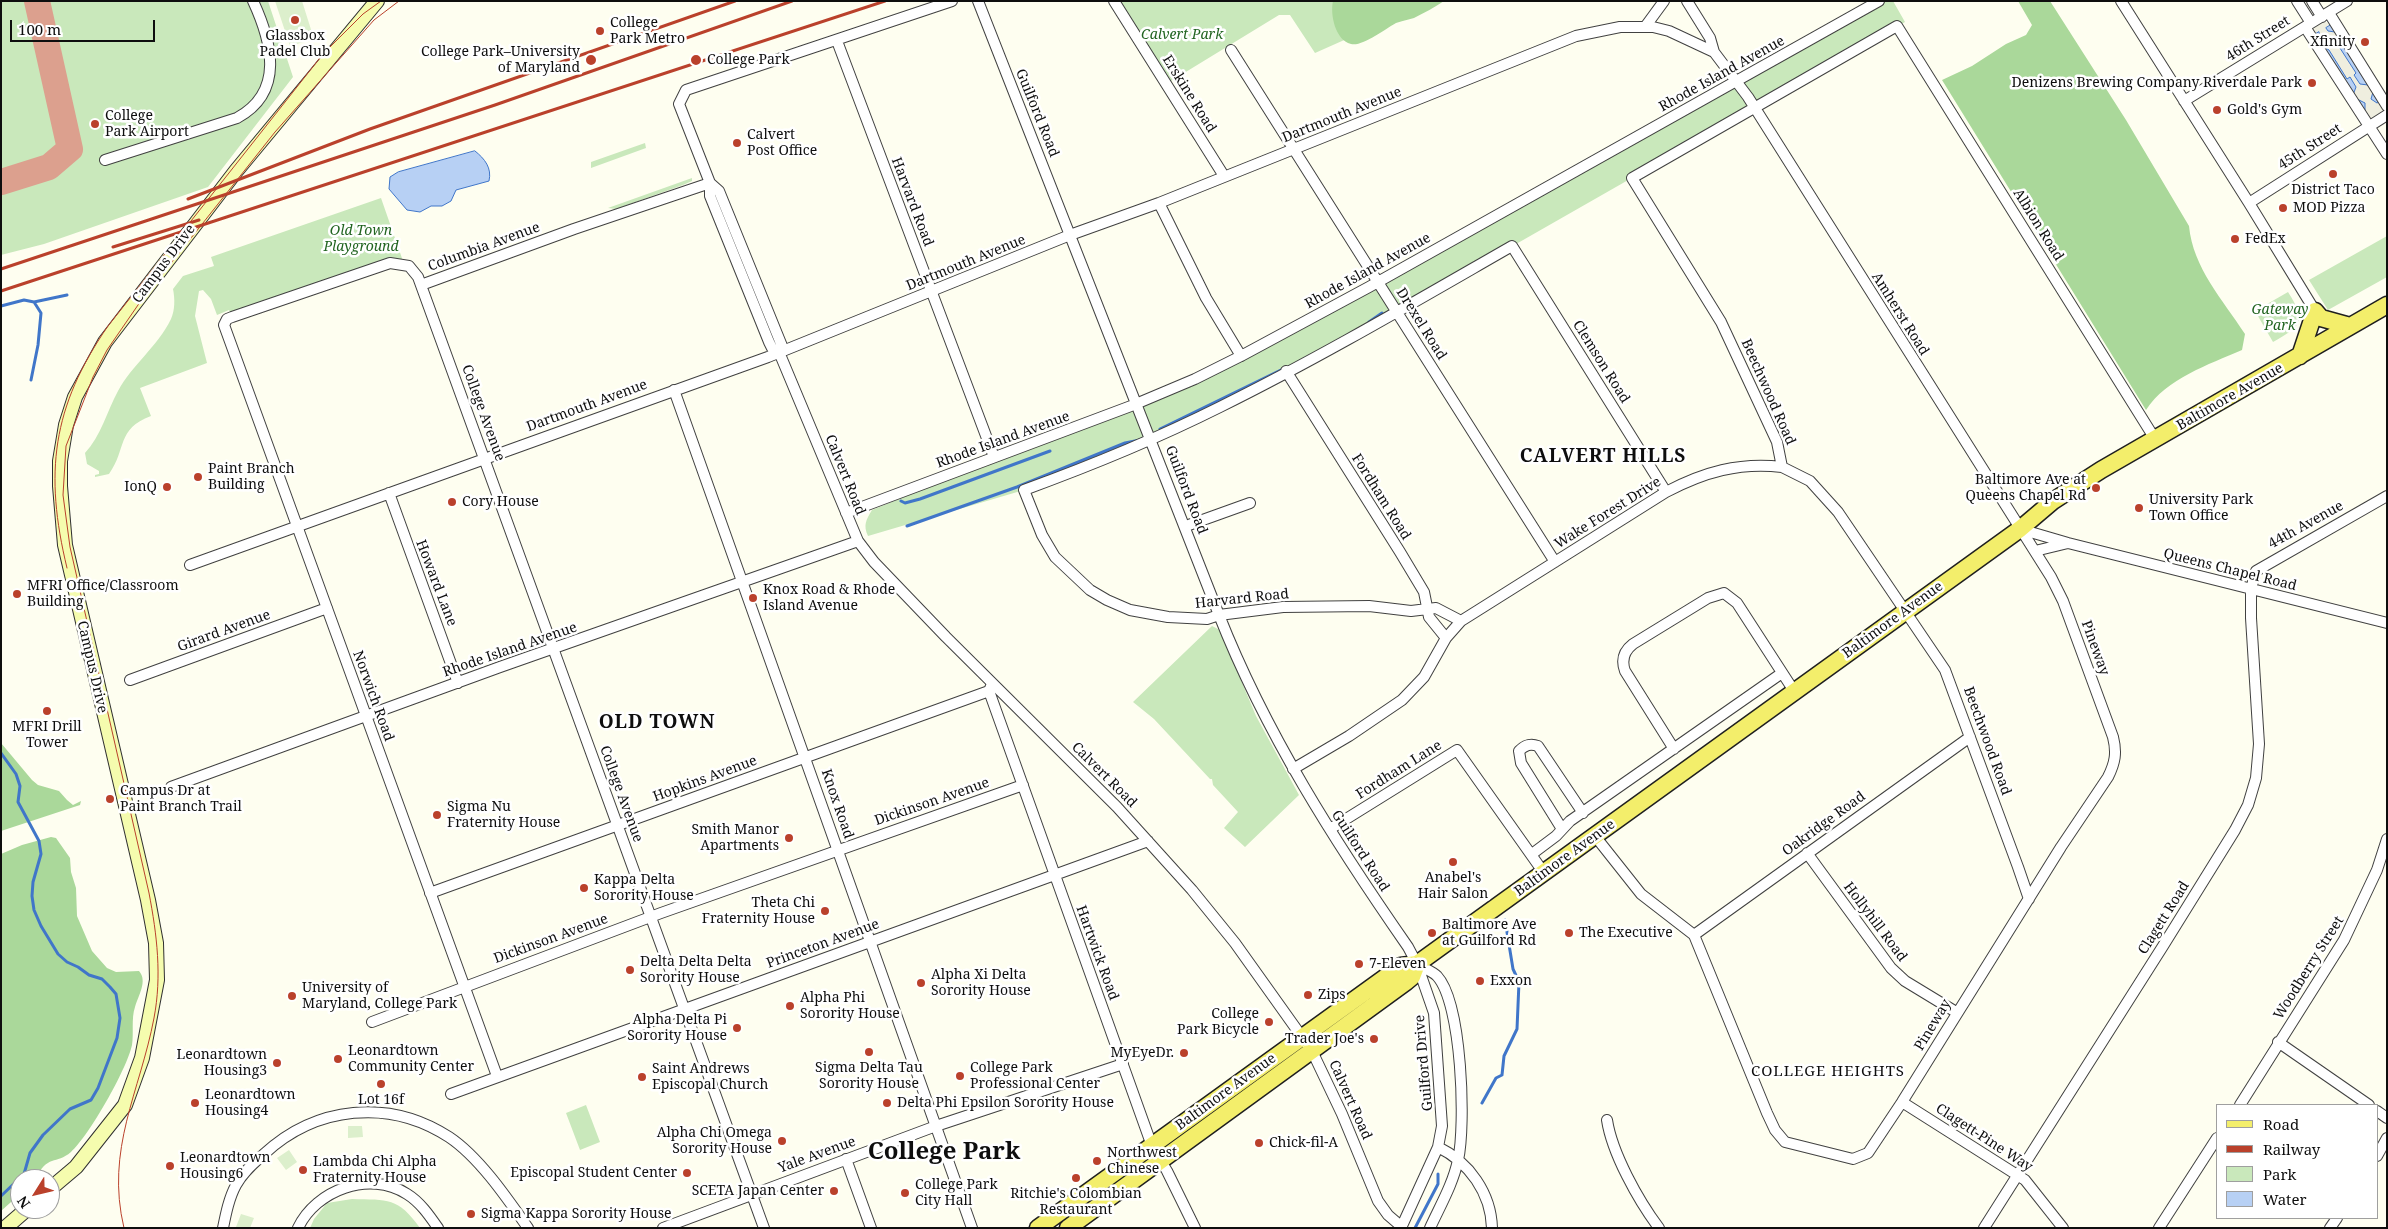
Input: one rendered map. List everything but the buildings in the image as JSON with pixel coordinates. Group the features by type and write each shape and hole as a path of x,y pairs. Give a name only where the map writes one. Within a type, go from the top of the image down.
{"main road":[{"name":"Campus Drive","path":"60,1181 76,1167 125,1105 144,1050 157,980 156,944 148,900 65,545 60,461 66,425 75,397 105,342 236,171 377,1"},
{"name":"Baltimore Avenue","path":"1068,1228 1409,980 1417,964 1905,611 2022,531 2079,484 2387,305"},
{"path":"2315,311 2321,318 2350,326"},
{"path":"2300,356 2315,311"},
{"name":"Baltimore Avenue","path":"1038,1228 1401,966 1417,964"},
{"path":"4,1228 15,1219"}],"street":[{"path":"106,160 237,118 248,112 258,102 266,90 271,64 269,50 253,1"},
{"path":"837,41 952,1"},
{"name":"Guilford Road","path":"978,1 1186,526 1219,615 1256,701 1293,769 1330,830 1417,964"},
{"name":"Erskine Road","path":"1114,1 1224,176"},
{"path":"1646,27 1664,1"},
{"path":"1687,1 1710,38 1714,52"},
{"name":"Rhode Island Avenue","path":"846,513 1137,404 1241,356 1378,282 1880,1"},
{"path":"2121,1 2315,311"},
{"path":"2297,1 2308,25 2367,127 2387,154"},
{"path":"2312,1 2325,15 2387,106"},
{"name":"46th Street","path":"2184,102 2347,1"},
{"name":"Albion Road","path":"1754,108 1897,26 2155,439"},
{"name":"Dartmouth Avenue","path":"190,565 297,528 484,458 779,352 1070,235 1159,203 1294,150 1576,36 1620,27 1646,27 1669,31 1714,52 1737,82"},
{"name":"Calvert Road","path":"837,41 690,88 680,97 679,104 710,183 710,196 769,342 772,348 779,352 858,541 874,562 990,686 1148,841 1234,943 1312,1051 1342,1114 1378,1201 1388,1215 1402,1227"},
{"name":"Harvard Road","path":"837,41 994,458"},
{"name":"Drexel Road","path":"1231,50 1555,562"},
{"name":"Amherst Road","path":"1737,82 2022,531"},
{"name":"Beechwood Road","path":"1754,108 1632,178 1721,322 1777,442 1782,466 1810,481 1838,512 1945,670 2029,900"},
{"name":"45th Street","path":"2249,203 2387,115"},
{"name":"Columbia Avenue","path":"224,325 232,317 390,263 409,266 418,277 421,285 574,229 710,183"},
{"path":"1159,203 1206,298 1241,356"},
{"name":"Clemson Road","path":"1397,312 1512,246 1666,492"},
{"name":"College Avenue","path":"421,285 764,1228"},
{"path":"1151,439 1220,407 1397,312"},
{"name":"Norwich Road","path":"224,325 497,1076"},
{"name":"Fordham Road","path":"1286,371 1424,592 1427,609"},
{"name":"Knox Road","path":"674,390 972,1228"},
{"name":"Harvard Road","path":"1151,439 1096,464 1024,490 1042,535 1050,549 1064,567 1090,590 1121,607 1149,615 1207,619 1219,615 1283,607 1369,606 1411,611 1427,609"},
{"name":"Wake Forest Drive","path":"1446,638 1461,621 1666,492 1690,480 1718,470 1763,465 1782,466"},
{"name":"Howard Lane","path":"389,493 458,683"},
{"name":"44th Avenue","path":"2251,589 2253,577 2262,566 2387,496"},
{"path":"1186,526 1250,503"},
{"name":"Queens Chapel Road","path":"2022,531 2387,623"},
{"name":"Pineway","path":"1595,836 1641,894 1694,935 1774,1130 1785,1142 1853,1159 1868,1153 1902,1102 1956,1012 2061,847 2108,777 2113,766 2116,752 2113,737 2060,593 2022,531"},
{"name":"Rhode Island Avenue","path":"171,786 858,541"},
{"name":"Queens Chapel Road","path":"2035,551 2068,543"},
{"name":"Clagett Road","path":"1984,1228 2016,1174 2163,946 2235,830 2248,805 2256,778 2260,744 2251,589"},
{"path":"1674,749 1625,672 1623,658 1628,648 1708,598 1724,593 1737,603 1794,692"},
{"name":"Girard Avenue","path":"130,680 327,608"},
{"path":"1293,769 1349,736 1402,700 1424,678 1446,638 1429,617 1427,609 1436,608 1461,621"},
{"name":"Baltimore Avenue","path":"1532,854 1583,813 1782,673"},
{"name":"Hopkins Avenue","path":"430,893 806,757 990,686"},
{"name":"Hartwick Road","path":"990,686 1054,874 1152,1146 1195,1228"},
{"name":"Oakridge Road","path":"1694,935 1970,737"},
{"path":"1562,829 1521,763 1519,752 1523,747 1532,744 1538,746 1583,813"},
{"name":"Fordham Lane","path":"1330,830 1457,750 1544,873"},
{"name":"Dickinson Avenue","path":"372,1022 651,917 1023,785"},
{"name":"Woodberry Street","path":"2241,1104 2344,940 2377,870 2387,839"},
{"name":"Princeton Avenue","path":"451,1094 1148,841"},
{"name":"Hollyhill Road","path":"1807,854 1891,968 1906,981 1956,1012"},
{"path":"1417,964 1438,978 1449,1000 1454,1020 1462,1111 1458,1159 1453,1177 1430,1228"},
{"name":"Guilford Drive","path":"1402,1227 1438,1147 1442,1126 1436,1023 1432,1002 1423,985 1417,964"},
{"path":"2278,1042 2368,1104"},
{"name":"Yale Avenue","path":"663,1228 936,1126 1123,1064"},
{"name":"Clagett-Pine Way","path":"1902,1102 2016,1174 2032,1187 2063,1228"},
{"path":"222,1228 236,1184 278,1141 308,1124 336,1114 356,1111 396,1114 433,1127 450,1137 477,1162 528,1228"},
{"path":"1607,1120 1608,1130 1630,1181 1659,1228"},
{"path":"2378,1154 2387,1138"},
{"path":"2159,1228 2216,1140"},
{"path":"1438,1147 1458,1159 1467,1168 1483,1191 1491,1212 1492,1228"},
{"path":"846,1159 871,1228"},
{"path":"298,1228 307,1213 322,1199 340,1189 366,1184 386,1186 405,1192 423,1207 438,1228"}],"green space":[{"name":"College Park Airport","path":"1,1 268,1 293,77 208,187 44,244 1,255"},
{"name":"Glassbox Padel Club","path":"275,1 302,1 314,39 290,46"},
{"name":"Calvert Park","path":"1120,1 1432,1 1315,53 1290,15 1279,15 1171,81"},
{"path":"1333,1 1444,1 1414,18 1396,23 1361,43 1351,44 1346,42 1337,32 1332,13"},
{"path":"1879,1 1893,1 1905,22 1397,312 1258,386 1024,490 868,536 866,523 872,510 995,460 1171,393"},
{"path":"2018,1 2050,1 2126,120 2189,226 2196,256 2203,270 2245,334 2242,350 2202,367 2177,381 2165,389 2146,410 1942,80 1972,66 2006,44 2026,35 2032,25"},
{"path":"645,143 646,148 591,168 591,162"},
{"path":"692,178 692,181 683,185 616,209 608,208"},
{"name":"Old Town Playground","path":"381,198 404,264 232,317 229,310 217,315 211,299 203,290 199,291 195,316 207,363 140,388 151,416 140,421 127,433 115,465 109,474 95,477 95,475 99,474 99,471 87,464 85,453 95,439 124,382 166,329 173,312 173,289 183,276 214,266 211,257"},
{"name":"Gateway Park","path":"2387,236 2387,277 2328,310 2309,280"},
{"name":"Gateway Park","path":"2288,292 2298,310 2298,322 2290,332 2273,342 2255,311"},
{"path":"1212,626 1220,630 1256,716 1299,795 1245,847 1224,828 1238,812 1213,785 1212,779 1154,719 1133,702"},
{"path":"1,743 38,785 59,791 73,805 81,801 80,805 1,831"},
{"path":"51,837 56,838 70,858 71,872 76,888 77,916 92,951 107,968 116,972 139,971 143,979 142,989 134,1012 133,1040 129,1056 97,1117 79,1144 66,1156 48,1163 42,1169 10,1169 10,1203 1,1211 1,854 22,845"},
{"path":"586,1105 600,1142 580,1150 566,1113"},
{"path":"348,1126 362,1126 363,1137 348,1138"},
{"path":"289,1150 297,1162 286,1170 277,1158"},
{"path":"352,1199 391,1202 405,1211 420,1228 310,1228 314,1219 327,1203"},
{"path":"241,1214 254,1218 250,1228 236,1227"}],"shaded area":[{"path":"2324,21 2331,25 2326,28 2328,31 2335,32 2340,39 2338,45 2356,73 2354,75 2360,84 2368,85 2373,92 2371,99 2381,101 2385,108 2384,111 2370,120 2353,95 2356,87 2349,78 2347,79 2329,51 2321,44 2321,36 2314,35 2314,27"}],"water":[{"path":"2331,25 2381,101 2377,103 2371,99 2373,92 2368,85 2360,84 2354,75 2356,73 2338,45 2340,39 2335,32 2328,31 2326,28"},
{"path":"2319,32 2322,46 2329,50 2347,79 2350,77 2356,87 2353,95 2365,103 2365,111 2362,114 2316,40 2314,35"},
{"path":"475,151 487,164 490,176 489,181 456,190 451,201 442,206 431,206 420,212 407,210 389,189 390,177 398,172"}],"waterway":[{"path":"34,302 67,295"},
{"path":"1,306 24,300 34,302 41,313 38,345 31,380"},
{"path":"1369,322 1382,313"},
{"path":"1160,429 1285,368"},
{"path":"907,526 1017,487 1125,443 1140,440"},
{"path":"901,501 905,503 920,499 1050,451"},
{"path":"1,753 16,774 20,786 18,802 39,841 41,854 33,882 32,896 34,910 41,926 58,954 67,962 89,975 102,979 110,987 116,994 120,1018 117,1038 98,1088 91,1100 70,1109 43,1135 30,1153 24,1174 1,1196"},
{"path":"1482,1103 1496,1078 1502,1075 1504,1056 1517,1029 1519,982 1513,969 1505,920"},
{"path":"1415,1228 1438,1184 1438,1174"}],"taxiway":[{"path":"1,182 49,167 70,149 37,1"}],"tram line":[{"path":"67,568 56,502 55,471 58,442 64,413 89,356 108,326 323,54 363,14 381,1"},
{"path":"124,1228 119,1199 121,1146 154,1018 158,987 158,955 149,893 70,547 63,495 66,446 93,377 107,350 138,305 275,132 374,20 399,1"}],"railway":[{"path":"188,199 370,129 735,1"},
{"path":"1,269 495,105 792,1"},
{"path":"1,291 885,1"},
{"path":"113,247 199,220"}],"place":[{"name":"Glassbox Padel Club","path":"295,20"},
{"name":"College Park Metro","path":"600,31"},
{"name":"Xfinity","path":"2365,42"},
{"name":"College Park–University of Maryland","path":"591,60"},
{"name":"College Park","path":"696,60"},
{"name":"Denizens Brewing Company Riverdale Park","path":"2312,83"},
{"name":"Gold's Gym","path":"2217,110"},
{"name":"College Park Airport","path":"95,124"},
{"name":"Calvert Post Office","path":"737,143"},
{"name":"District Taco","path":"2333,174"},
{"name":"MOD Pizza","path":"2283,208"},
{"name":"FedEx","path":"2235,239"},
{"name":"Paint Branch Building","path":"198,477"},
{"name":"IonQ","path":"167,487"},
{"name":"Baltimore Ave at Queens Chapel Rd","path":"2096,488"},
{"name":"Cory House","path":"452,502"},
{"name":"University Park Town Office","path":"2139,508"},
{"name":"MFRI Office/Classroom Building","path":"17,594"},
{"name":"Knox Road & Rhode Island Avenue","path":"753,598"},
{"name":"MFRI Drill Tower","path":"47,711"},
{"name":"Campus Dr at Paint Branch Trail","path":"110,799"},
{"name":"Sigma Nu Fraternity House","path":"437,815"},
{"name":"Smith Manor Apartments","path":"789,838"},
{"name":"Anabel's Hair Salon","path":"1453,862"},
{"name":"Kappa Delta Sorority House","path":"584,888"},
{"name":"Theta Chi Fraternity House","path":"825,911"},
{"name":"Baltimore Ave at Guilford Rd","path":"1432,933"},
{"name":"The Executive","path":"1569,933"},
{"name":"7-Eleven","path":"1359,964"},
{"name":"Delta Delta Delta Sorority House","path":"630,970"},
{"name":"Exxon","path":"1480,981"},
{"name":"Alpha Xi Delta Sorority House","path":"921,983"},
{"name":"Zips","path":"1308,995"},
{"name":"University of Maryland, College Park","path":"292,996"},
{"name":"Alpha Phi Sorority House","path":"790,1006"},
{"name":"College Park Bicycle","path":"1269,1022"},
{"name":"Alpha Delta Pi Sorority House","path":"737,1028"},
{"name":"Trader Joe's","path":"1374,1039"},
{"name":"Sigma Delta Tau Sorority House","path":"869,1052"},
{"name":"MyEyeDr.","path":"1184,1053"},
{"name":"Leonardtown Community Center","path":"338,1059"},
{"name":"Leonardtown Housing3","path":"277,1063"},
{"name":"College Park Professional Center","path":"960,1076"},
{"name":"Saint Andrews Episcopal Church","path":"642,1077"},
{"name":"Lot 16f","path":"381,1084"},
{"name":"Leonardtown Housing4","path":"195,1103"},
{"name":"Delta Phi Epsilon Sorority House","path":"887,1103"},
{"name":"Alpha Chi Omega Sorority House","path":"782,1141"},
{"name":"Chick-fil-A","path":"1259,1143"},
{"name":"Northwest Chinese","path":"1097,1161"},
{"name":"Leonardtown Housing6","path":"170,1166"},
{"name":"Lambda Chi Alpha Fraternity House","path":"303,1170"},
{"name":"Episcopal Student Center","path":"687,1173"},
{"name":"Ritchie's Colombian Restaurant","path":"1076,1178"},
{"name":"SCETA Japan Center","path":"834,1191"},
{"name":"College Park City Hall","path":"905,1193"},
{"name":"Sigma Kappa Sorority House","path":"471,1214"}],"district":[{"name":"CALVERT HILLS","path":"1603,457"},
{"name":"OLD TOWN","path":"657,723"},
{"name":"COLLEGE HEIGHTS","path":"1828,1072"},
{"name":"College Park","path":"944,1152"}]}
